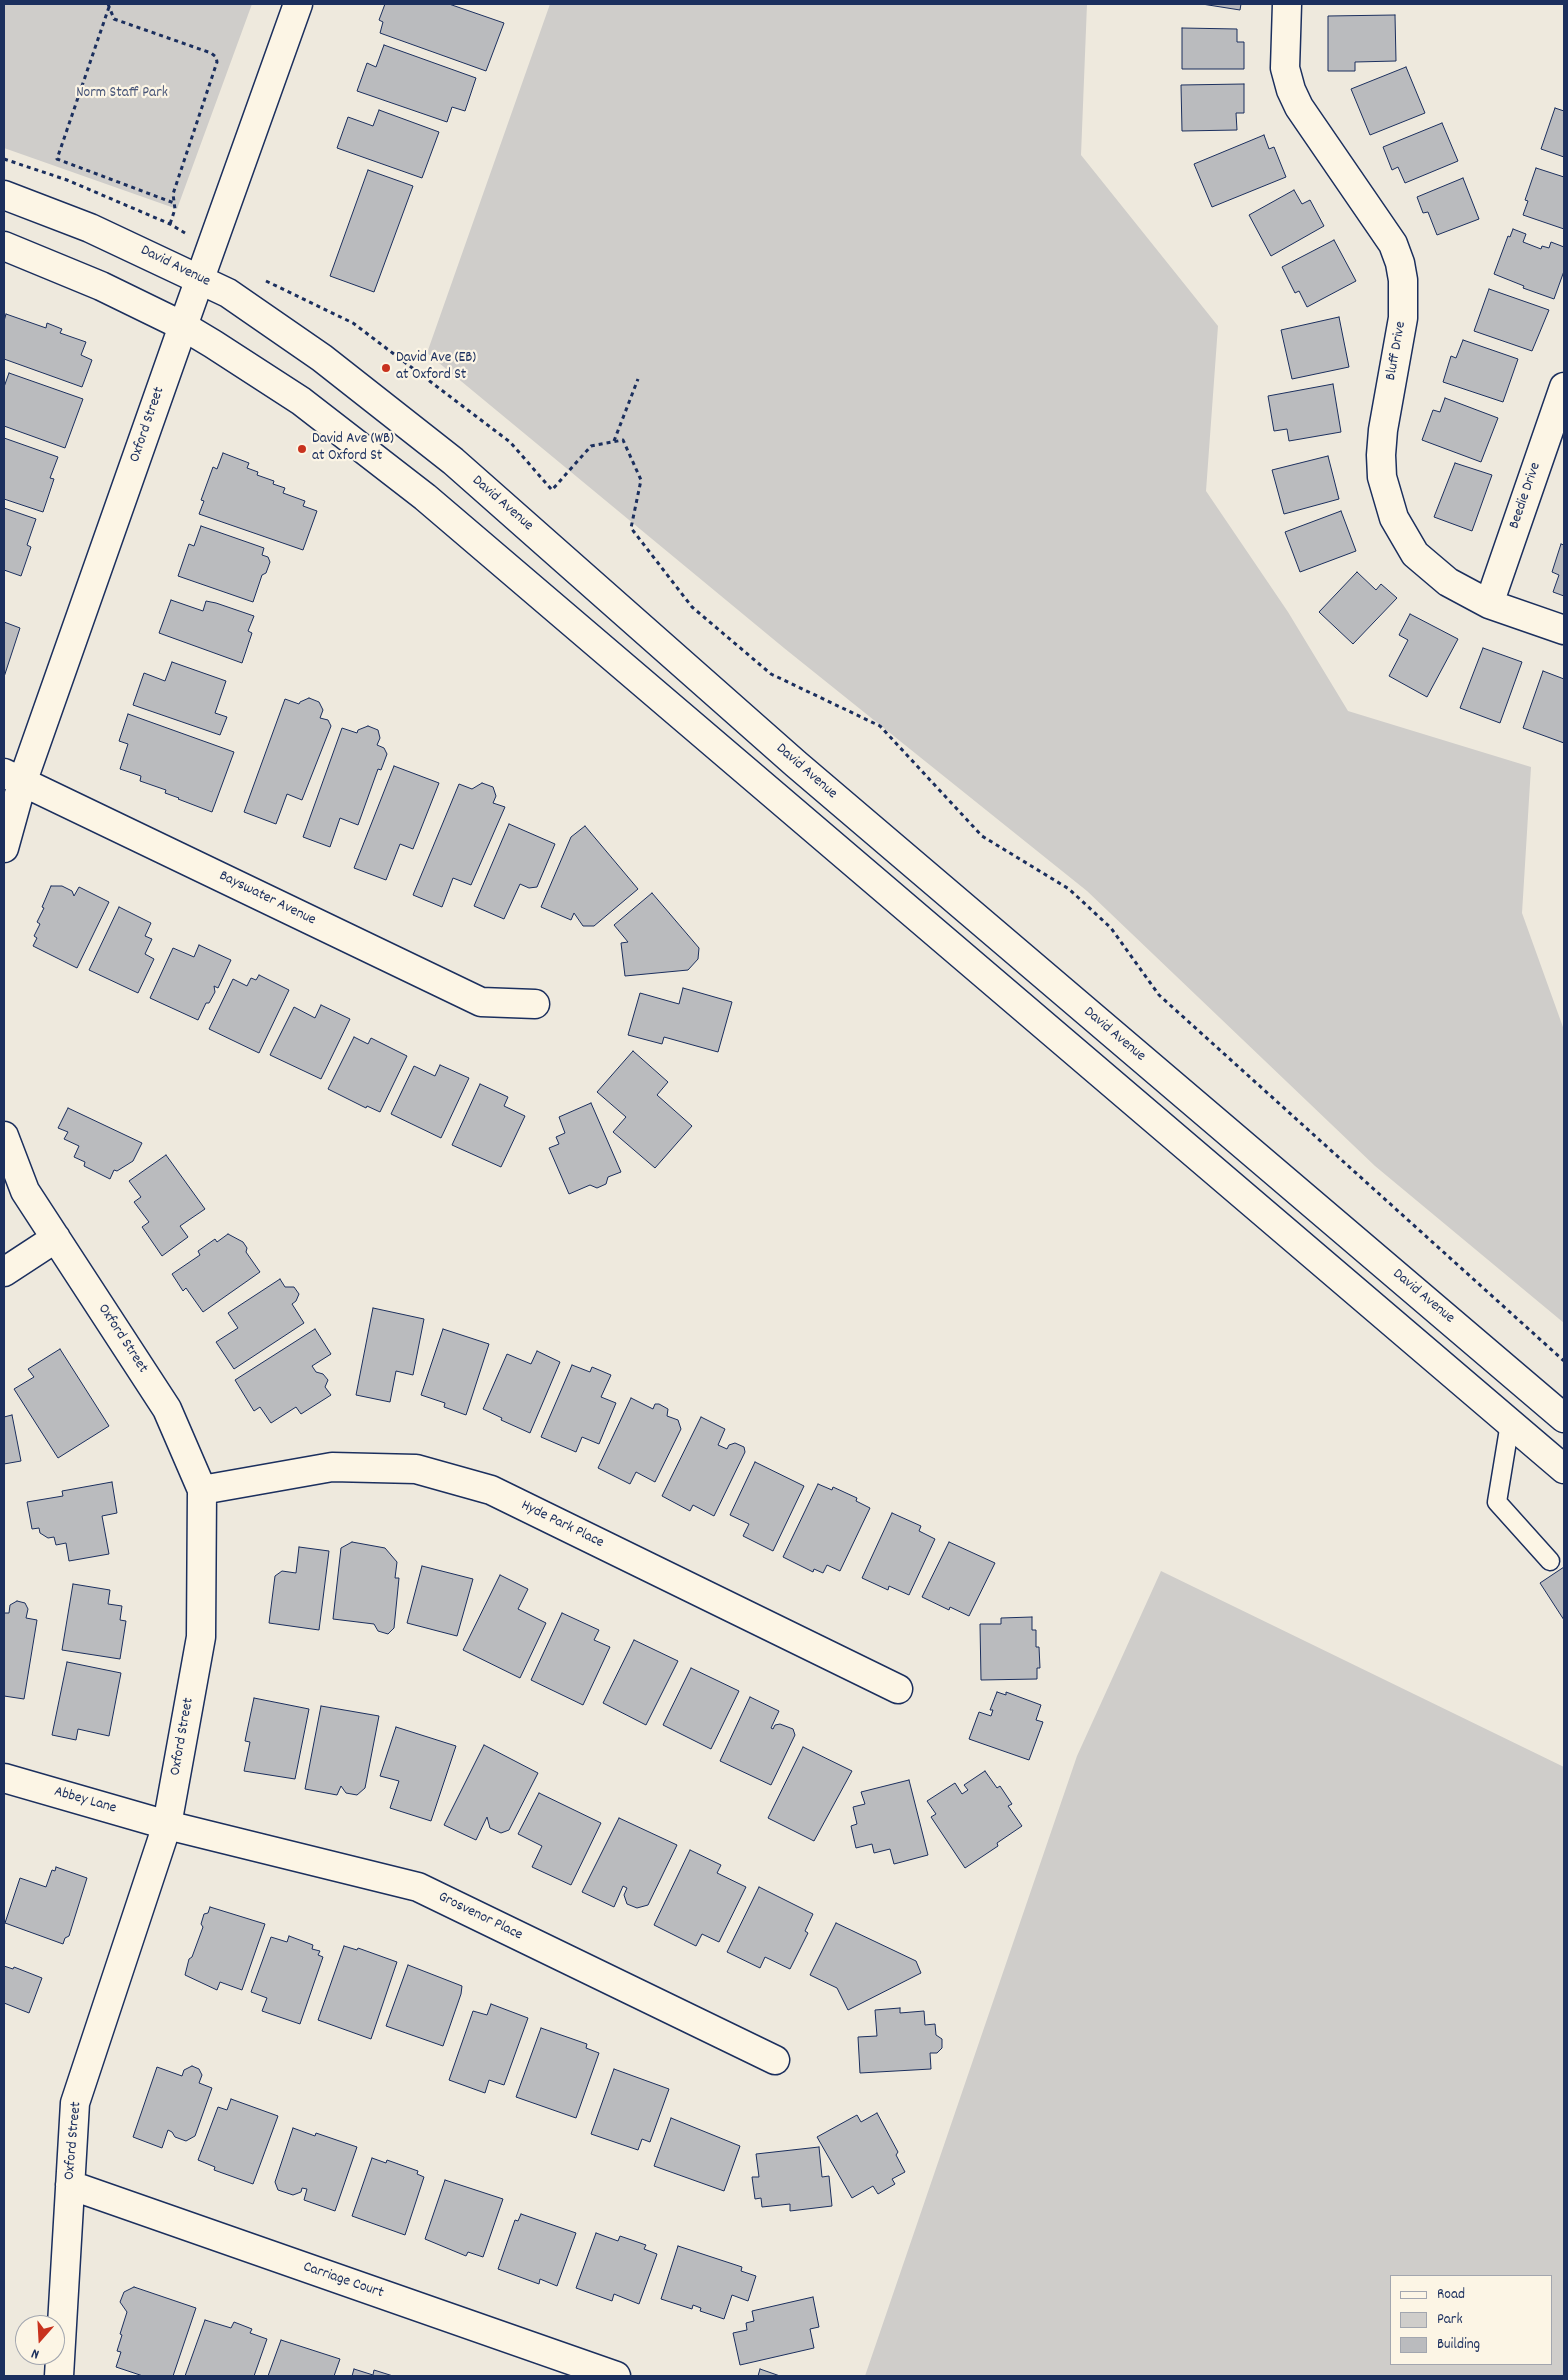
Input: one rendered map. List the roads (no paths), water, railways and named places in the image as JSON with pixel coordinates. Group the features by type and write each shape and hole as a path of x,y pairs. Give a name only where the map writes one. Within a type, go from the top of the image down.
{"street":[{"name":"Oxford Street","path":"4,848 13,778 201,280 298,4"},
{"name":"Bluff Drive","path":"1287,4 1285,68 1291,90 1304,115 1393,244 1400,262 1403,280 1403,318 1383,430 1381,455 1382,477 1386,497 1394,518 1415,554 1448,582 1489,604 1564,630"},
{"name":"David Avenue","path":"4,195 90,228 228,293 322,358 453,460 796,764 1564,1418"},
{"path":"4,246 66,270 183,326 301,401 425,497 1564,1470"},
{"name":"Beedie Drive","path":"1489,604 1564,388"},
{"name":"Bayswater Avenue","path":"13,778 481,1002 535,1004"},
{"name":"Oxford Street","path":"4,1136 25,1190 167,1408 202,1490 201,1637 167,1825 75,2103 59,2376"},
{"path":"4,1272 56,1238"},
{"name":"Hyde Park Place","path":"202,1490 332,1467 416,1470 491,1490 898,1689"},
{"name":"Abbey Lane","path":"4,1778 167,1825"},
{"name":"Grosvenor Place","path":"167,1825 418,1888 775,2060"},
{"name":"Carriage Court","path":"70,2185 616,2376"}],"lane":[{"path":"1510,1424 1497,1502 1550,1561"}],"place":[{"name":"David Ave (EB) at Oxford St","path":"386,368"},
{"name":"David Ave (WB) at Oxford St","path":"302,449"}],"park label":[{"name":"Norm Staff Park","path":"122,94"}]}
